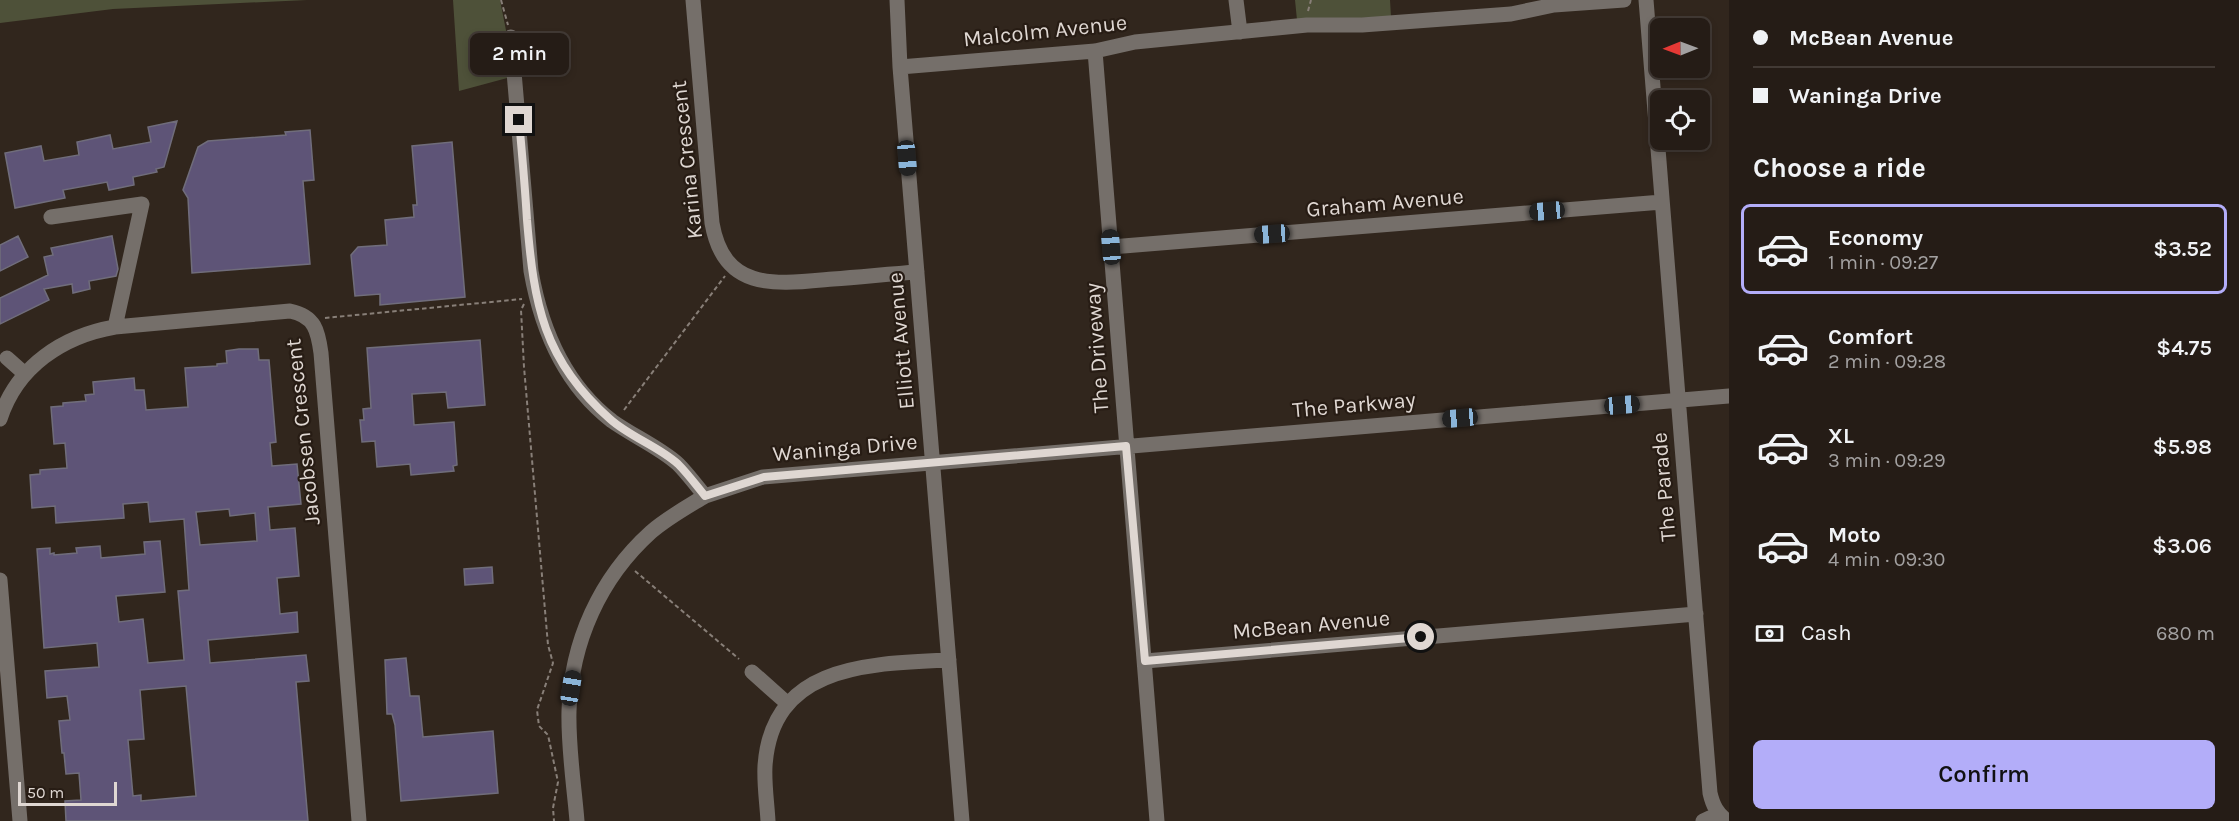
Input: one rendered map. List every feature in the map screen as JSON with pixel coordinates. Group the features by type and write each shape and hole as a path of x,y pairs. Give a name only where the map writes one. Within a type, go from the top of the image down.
{"street":[{"name":"Karina Crescent","path":"693,0 712,223 720,252 742,273 773,284 917,272"},
{"name":"Elliott Avenue","path":"897,0 900,67 962,821"},
{"path":"1236,0 1240,32"},
{"name":"Malcolm Avenue","path":"900,67 1095,51 1135,42 1307,25 1362,25 1512,14 1554,5 1624,0"},
{"name":"The Parade","path":"1646,0 1710,793 1713,806 1723,817"},
{"path":"511,37 531,271 536,298 548,337 568,374 615,422 677,464 705,496"},
{"name":"The Driveway","path":"1095,51 1157,821"},
{"name":"Graham Avenue","path":"1111,247 1662,202"},
{"path":"51,217 142,204 115,327"},
{"name":"Jacobsen Crescent","path":"0,419 11,394 33,365 56,347 91,331 290,311 303,314 310,320 319,336 321,353 359,821"},
{"path":"7,358 25,374"},
{"name":"The Parkway","path":"1126,446 1729,396"},
{"name":"Waninga Drive","path":"577,821 569,713 574,664 587,623 607,585 636,547 672,516 705,496 764,477 1126,446"},
{"path":"0,580 4,682 20,821"},
{"name":"McBean Avenue","path":"1145,661 1696,614"},
{"path":"768,821 765,781 766,758 771,738 788,704 807,687 842,671 889,663 949,660"},
{"path":"752,672 788,704"},
{"path":"1703,821 1723,817"}],"path":[{"path":"501,0 511,37"},
{"path":"615,422 733,266"},
{"path":"310,320 527,299 521,310 524,368 548,645 553,663 537,710 539,726 548,735 558,782 553,808 554,821"},
{"path":"632,569 739,659"}],"green space":[{"path":"0,0 307,0 113,9 0,23"},
{"path":"453,0 500,0 515,76 459,91"},
{"path":"1295,0 1390,0 1391,17 1297,20"}],"building":[{"path":"177,121 164,167 156,169 157,172 133,177 134,185 109,190 107,182 63,190 65,198 15,208 5,153 41,146 44,161 79,155 77,142 110,135 113,149 151,142 148,127"},
{"path":"310,130 314,180 303,181 310,264 192,273 188,198 183,190 198,147 208,141 286,135 285,132"},
{"path":"452,142 465,297 380,305 380,294 355,296 351,255 358,247 387,245 385,220 414,217 413,205 417,205 412,146"},
{"path":"18,236 28,257 0,271 0,245"},
{"path":"112,236 118,269 116,276 89,281 90,289 73,293 72,284 44,289 49,300 0,324 0,298 48,275 44,257 53,255 51,248"},
{"path":"480,340 485,405 448,408 446,392 412,394 414,425 454,422 457,465 453,466 454,471 411,475 410,464 377,467 375,441 362,442 360,420 364,420 363,409 371,408 367,348"},
{"path":"258,349 259,360 269,360 276,442 270,443 272,466 297,464 301,504 268,507 270,530 295,528 299,576 277,578 280,614 297,612 298,632 208,640 210,663 306,655 309,681 296,682 308,821 66,821 65,801 81,800 79,773 66,774 64,753 62,753 59,721 70,720 67,696 47,698 45,671 99,667 97,643 44,648 37,549 50,548 50,554 54,553 54,555 77,553 76,548 100,546 101,558 145,554 144,542 160,541 165,592 116,596 119,622 143,619 148,663 184,660 178,591 189,590 184,519 150,522 148,502 123,504 124,518 56,523 55,506 32,508 30,475 40,474 40,470 67,468 65,443 54,444 51,407 63,406 63,403 86,401 85,395 94,394 93,382 134,378 135,390 144,390 146,410 188,407 185,368 227,363 226,351","holes":["229,509 230,516 255,513 257,541 200,545 196,512","186,686 196,796 141,801 141,795 133,796 128,740 144,739 140,690"]},
{"path":"492,567 493,583 465,585 464,569"},
{"path":"406,658 410,696 419,696 423,737 493,731 498,793 401,801 395,725 392,714 387,714 385,660"}],"route":[{"path":"519,120 531,271 536,298 548,337 568,374 590,399 611,420 677,464 705,496 764,477 1126,446 1145,661 1421,637"}]}
